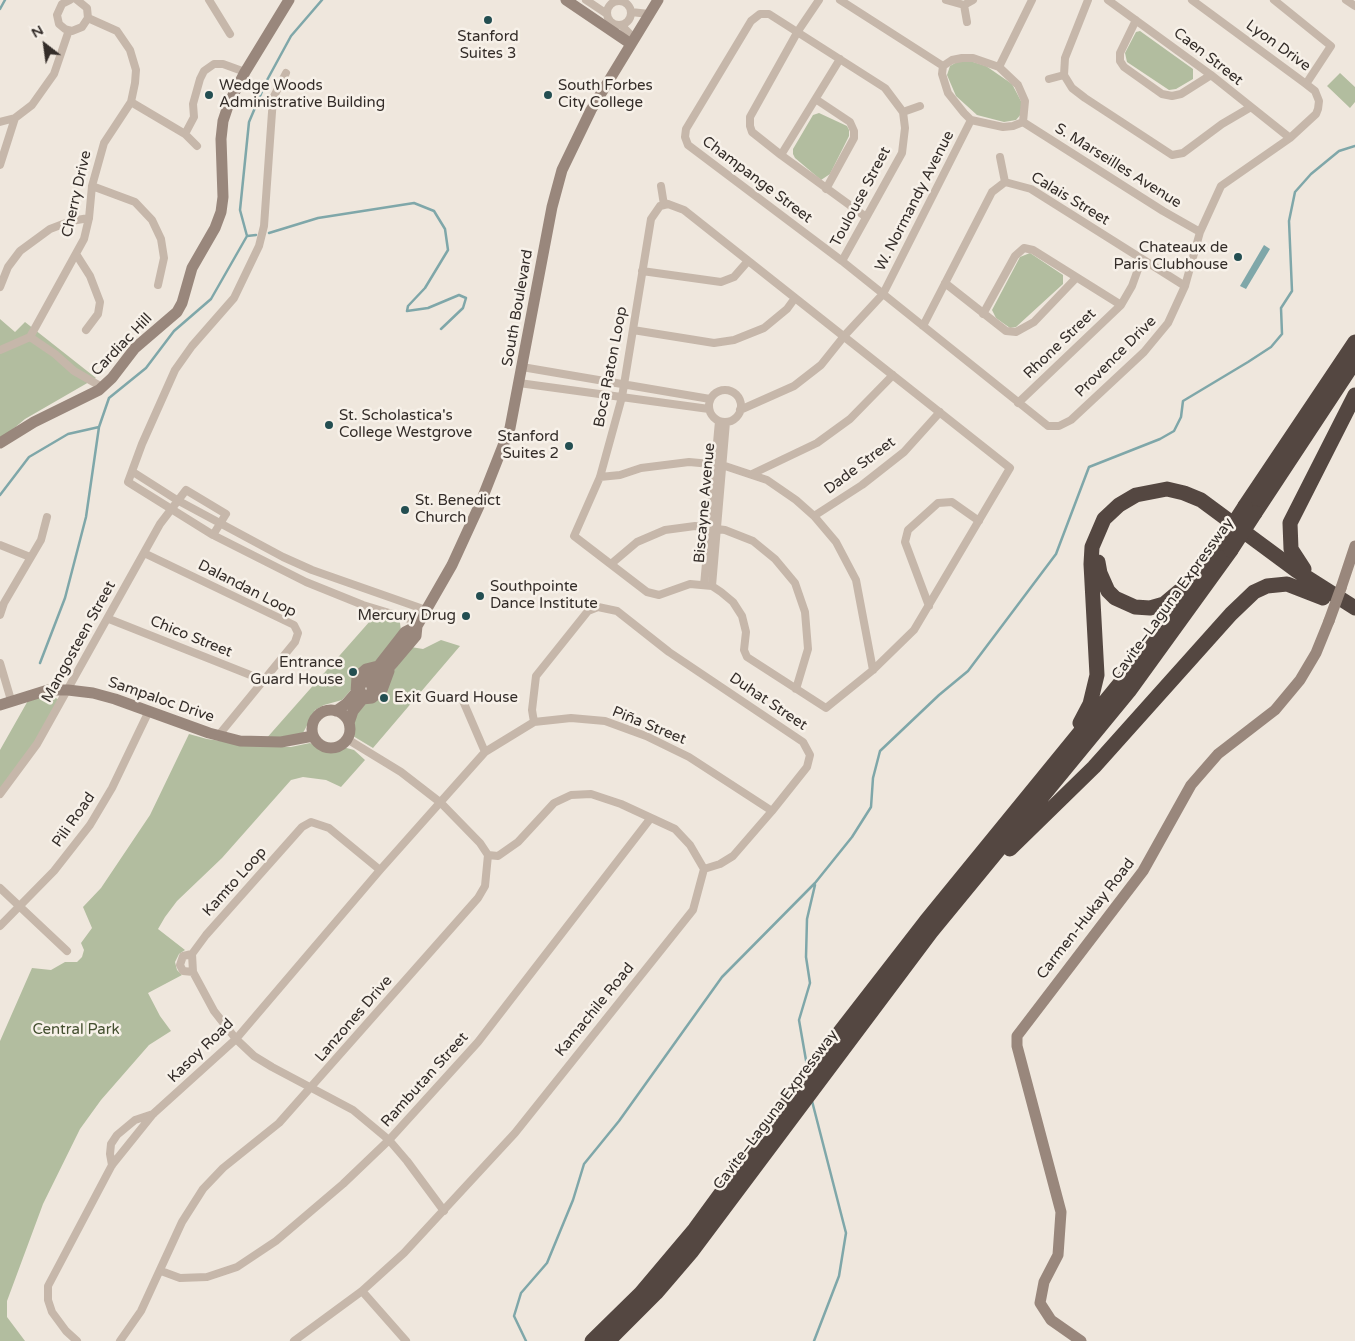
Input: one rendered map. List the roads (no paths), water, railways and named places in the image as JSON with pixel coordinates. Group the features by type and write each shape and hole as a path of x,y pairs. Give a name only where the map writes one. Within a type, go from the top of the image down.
{"highway":[{"name":"Cavite–Laguna Expressway","path":"592,1341 629,1306 665,1266 733,1178 822,1054 959,888 1003,844 1129,691 1250,510 1355,342"},
{"name":"Cavite–Laguna Expressway","path":"1250,510 1355,361"},
{"path":"1355,395 1293,514 1288,529 1289,544 1295,559 1330,592 1355,620"},
{"path":"959,888 1049,771 1081,721 1093,696 1098,663 1091,564 1092,548 1104,519 1127,499 1146,491 1157,490 1176,490 1193,496 1216,510 1330,592"},
{"path":"1226,547 1176,596 1157,606 1143,608 1125,604 1108,591 1100,573 1098,562 1102,540 1109,525 1121,512 1140,501 1172,498 1185,501 1206,512 1355,608"},
{"name":"Cavite–Laguna Expressway","path":"1049,771 1148,649 1226,547"},
{"path":"959,888 991,868 1094,767 1246,598 1260,589 1281,584 1330,592"},
{"name":"Cavite–Laguna Expressway","path":"608,1341 650,1299 687,1257 901,972 959,888"}],"street":[{"path":"70,0 62,4 57,14 59,24 69,30 82,28 88,18 87,8 81,1"},
{"path":"209,0 230,34"},
{"name":"Cardiac Hill","path":"0,443 34,422 61,411 102,388 148,335 177,312 186,295 192,268 215,228 221,212 223,197 221,139 223,121 244,72 289,0"},
{"path":"566,0 633,41"},
{"path":"586,0 607,14 612,23 621,25 628,22 631,12"},
{"name":"South Boulevard","path":"384,666 361,672 355,683 372,698 382,690 384,666 405,632 418,624 452,565 495,467 510,428 552,207 562,170 591,110 658,0"},
{"path":"819,0 798,32 750,117 750,126 752,132 781,155 866,217"},
{"path":"840,0 943,66"},
{"path":"946,0 964,5 973,0"},
{"path":"999,67 1032,0"},
{"path":"1088,0 1065,58 1064,74 1072,88 1085,98 1172,155 1183,153 1222,124 1251,108"},
{"name":"Caen Street","path":"1108,0 1211,75 1290,138"},
{"name":"Lyon Drive","path":"1192,0 1315,91 1319,101"},
{"path":"1274,0 1331,46 1306,84"},
{"path":"1346,0 1355,6"},
{"path":"607,14 615,1 624,2 631,12 649,14"},
{"path":"964,5 967,22"},
{"name":"Champange Street","path":"798,32 769,14 760,14 751,20 686,130 685,138 688,145 883,294"},
{"name":"Cherry Drive","path":"30,337 84,239 89,218 92,186 104,143 131,102 136,70 130,50 118,31 88,18"},
{"path":"1136,20 1120,53 1120,61 1124,67 1162,94 1172,96 1181,94 1211,75"},
{"path":"621,25 633,41"},
{"path":"0,122 15,118 32,105 54,74 69,30"},
{"path":"798,32 885,88 903,112 920,106"},
{"path":"973,58 999,67 1018,85 1025,101 1023,122 1014,126 1002,127 972,120 948,94 942,74 943,66 952,60 973,58"},
{"path":"781,155 817,100 840,59"},
{"path":"185,134 194,117 193,104 204,71 214,64 223,64 244,72"},
{"path":"286,73 273,98 264,226 259,246 234,298 192,346 175,370 142,444 128,482 214,535 306,582 363,605 418,624"},
{"path":"1049,79 1064,74"},
{"path":"817,100 850,122 854,131 854,138 826,189"},
{"name":"Provence Drive","path":"883,294 1048,426 1059,426 1071,420 1144,352 1172,317 1185,286 1200,232 1221,186 1290,138 1316,114 1319,101"},
{"path":"131,102 185,134 197,146"},
{"name":"Toulouse Street","path":"842,261 902,153 905,128 903,112"},
{"path":"0,165 15,118"},
{"name":"W. Normandy Avenue","path":"740,410 794,386 821,365 845,335 883,294 972,120"},
{"name":"S. Marseilles Avenue","path":"1023,122 1162,212 1200,232"},
{"path":"1000,157 1006,182"},
{"name":"Calais Street","path":"923,326 992,192 1006,182 1031,189 1185,286"},
{"path":"92,186 135,202 152,220 161,239 164,258 158,285"},
{"path":"661,186 664,205 668,204 684,210 845,335 1010,468 914,630 873,670 826,708 746,657 744,650 746,632 742,616 734,602 708,586"},
{"name":"Boca Raton Loop","path":"664,205 660,206 650,219 622,397 600,477 574,536 647,592 659,595 690,584 708,586"},
{"path":"0,287 8,267 20,251 50,229 71,221 89,218"},
{"name":"Rhone Street","path":"983,314 1015,256 1024,248 1033,250 1122,305"},
{"path":"76,254 90,276 100,302 98,314 86,330"},
{"name":"Rhone Street","path":"1018,403 1122,305 1132,286 1141,260"},
{"path":"642,271 721,282 734,277 748,261"},
{"path":"946,283 1006,331 1016,332 1034,322 1076,278"},
{"path":"633,330 714,342 734,340 764,328 787,309 795,298"},
{"path":"0,350 30,337 55,354 74,372 102,388"},
{"path":"522,367 710,399"},
{"path":"752,474 817,443 850,419 893,375"},
{"path":"519,383 709,409"},
{"path":"718,392 732,392 739,400 740,410 735,418 722,422 714,418 709,409 710,399 718,392"},
{"name":"Dade Street","path":"814,516 862,485 904,452 940,412"},
{"name":"Biscayne Avenue","path":"708,586 722,422"},
{"path":"600,477 620,475 641,468 689,462 718,465 767,480 796,500 814,516 836,542 856,580 873,670"},
{"path":"132,472 220,524 312,570 426,610"},
{"path":"177,500 186,490 226,514 214,535"},
{"name":"Mangosteen Street","path":"0,794 37,744 109,619 144,553 177,500"},
{"path":"929,606 905,542 908,530 938,503 952,502 979,522"},
{"path":"0,615 4,603 41,540 47,517"},
{"path":"612,564 637,542 665,530 695,526 713,528 753,541 775,558 795,583 805,612 808,649 796,689"},
{"path":"0,545 30,557"},
{"name":"Carmen-Hukay Road","path":"1081,1341 1051,1320 1040,1303 1044,1282 1058,1255 1061,1212 1017,1046 1017,1036 1143,871 1191,785 1218,754 1275,710 1300,680 1316,653 1329,621 1330,592 1355,546"},
{"name":"Dalandan Loop","path":"144,553 294,625 298,634 295,642 218,736"},
{"name":"Duhat Street","path":"534,722 532,710 536,676 588,611 598,607 617,611 668,652 803,742 810,755 807,767 772,812 733,856 720,864 704,869"},
{"name":"Chico Street","path":"109,619 263,680"},
{"path":"0,664 5,703"},
{"name":"Sampaloc Drive","path":"5,703 48,690 68,690 93,693 218,736 264,742 281,742 313,736"},
{"name":"South Boulevard","path":"336,711 364,690"},
{"name":"South Boulevard","path":"349,722 364,690"},
{"path":"463,701 485,752"},
{"path":"324,711 342,713 349,722 347,739 338,746 326,747 316,741 313,736 312,724 319,714 324,711"},
{"name":"Pili Road","path":"0,926 54,871 90,825 112,788 148,713"},
{"name":"Piña Street","path":"441,803 485,752 534,722 571,718 605,722 646,736 689,757 772,812"},
{"path":"347,739 401,772 441,803 480,842 488,855 498,856 506,852 518,842 554,803 571,795 591,794 621,804 675,829 690,845 704,869"},
{"name":"Kasoy Road","path":"77,1341 66,1331 52,1312 48,1300 48,1286 112,1165 153,1114 236,1039 380,870 441,803"},
{"name":"Rambutan Street","path":"161,1271 180,1278 207,1277 237,1267 284,1235 343,1184 389,1140 478,1042 650,819"},
{"name":"Kamto Loop","path":"192,954 302,827 311,822 329,828 380,870"},
{"name":"Lanzones Drive","path":"120,1341 141,1311 182,1222 203,1189 224,1168 279,1123 478,898 485,886 488,855"},
{"name":"Kamachile Road","path":"294,1341 362,1291 404,1253 515,1133 618,1001 676,933 693,910 704,869"},
{"path":"0,888 67,952"},
{"path":"193,972 186,972 180,965 183,956 192,954 193,972 214,1011 236,1039 254,1056 310,1089 353,1110 389,1140 444,1211"},
{"path":"112,1165 111,1144 117,1135 135,1120 153,1114"},
{"path":"362,1291 406,1341"}],"water":[{"path":"1264,245 1270,249 1246,289 1240,286"}],"waterway":[{"path":"0,9 5,0"},
{"path":"40,663 65,598 86,517 99,427 109,398 146,368 174,331 211,299 247,236 240,210 249,122 266,82 291,36 322,0"},
{"path":"526,1341 514,1316 521,1293 547,1263 573,1200 584,1164 619,1121 722,977 815,883 852,837 871,807 873,778 880,751 939,695 968,671 1056,554 1089,467 1160,439 1174,431 1181,417 1183,401 1271,347 1282,334 1281,308 1292,291 1289,221 1295,192 1311,174 1339,151 1355,146"},
{"path":"269,233 318,218 414,203 434,211 445,229 448,250 425,288 408,306 407,311 428,308 459,295 466,298 463,308 441,329"},
{"path":"247,236 256,235"},
{"path":"0,495 29,457 68,434 99,427"},
{"path":"807,1066 799,1020 810,983 806,957 807,919 815,885"},
{"path":"812,1101 846,1233 839,1276 814,1341"}],"place":[{"name":"Stanford Suites 3","path":"488,20"},
{"name":"Wedge Woods Administrative Building","path":"209,95"},
{"name":"South Forbes City College","path":"548,95"},
{"name":"Chateaux de Paris Clubhouse","path":"1238,257"},
{"name":"St. Scholastica's College Westgrove","path":"329,425"},
{"name":"Stanford Suites 2","path":"569,446"},
{"name":"St. Benedict Church","path":"405,510"},
{"name":"Southpointe Dance Institute","path":"480,596"},
{"name":"Mercury Drug","path":"466,616"},
{"name":"Entrance Guard House","path":"353,672"},
{"name":"Exit Guard House","path":"384,698"}],"park label":[{"name":"Central Park","path":"76,1030"}]}
